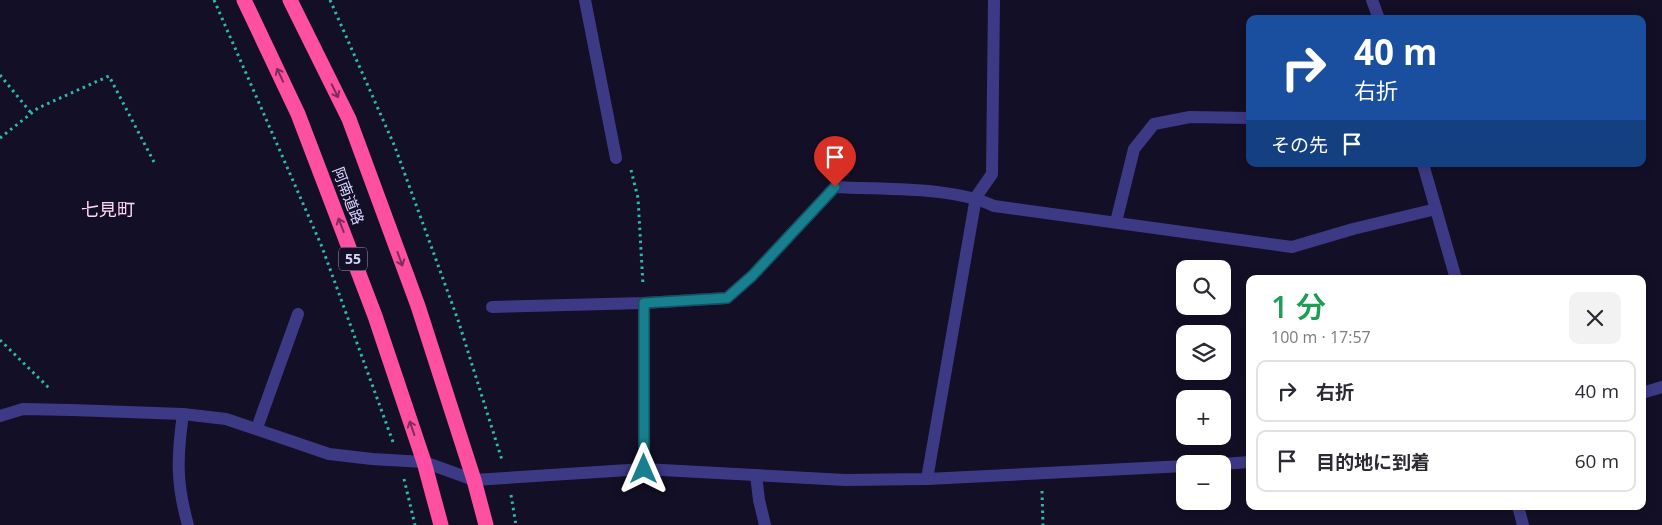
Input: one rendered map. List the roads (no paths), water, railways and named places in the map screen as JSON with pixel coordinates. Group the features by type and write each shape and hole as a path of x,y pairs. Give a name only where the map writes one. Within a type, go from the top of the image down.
{"highway":[{"name":"阿南道路","path":"244,0 298,114 375,316 424,462 441,525"},
{"name":"阿南道路","path":"290,0 349,120 418,306 474,480 486,525"}],"street":[{"path":"585,0 616,158"},
{"path":"927,479 976,197 992,174 994,0"},
{"path":"1372,0 1378,15"},
{"path":"1116,222 1134,149 1154,124 1190,117 1246,118"},
{"path":"1424,167 1455,275"},
{"path":"492,307 644,303 727,298 752,276 835,187 944,193 976,197 994,206 1292,247 1436,208"},
{"path":"644,303 644,469"},
{"path":"257,428 298,314"},
{"path":"1646,392 1662,388"},
{"path":"0,416 22,410 59,410 183,414 226,419 329,454 424,462 474,480 644,469 845,480 927,479 1176,466"},
{"path":"183,414 178,447 177,479 188,525"},
{"path":"1231,463 1246,462"},
{"path":"756,475 758,500 765,525"},
{"path":"1519,510 1523,525"}],"district":[{"name":"七見町","path":"108,210"}]}
